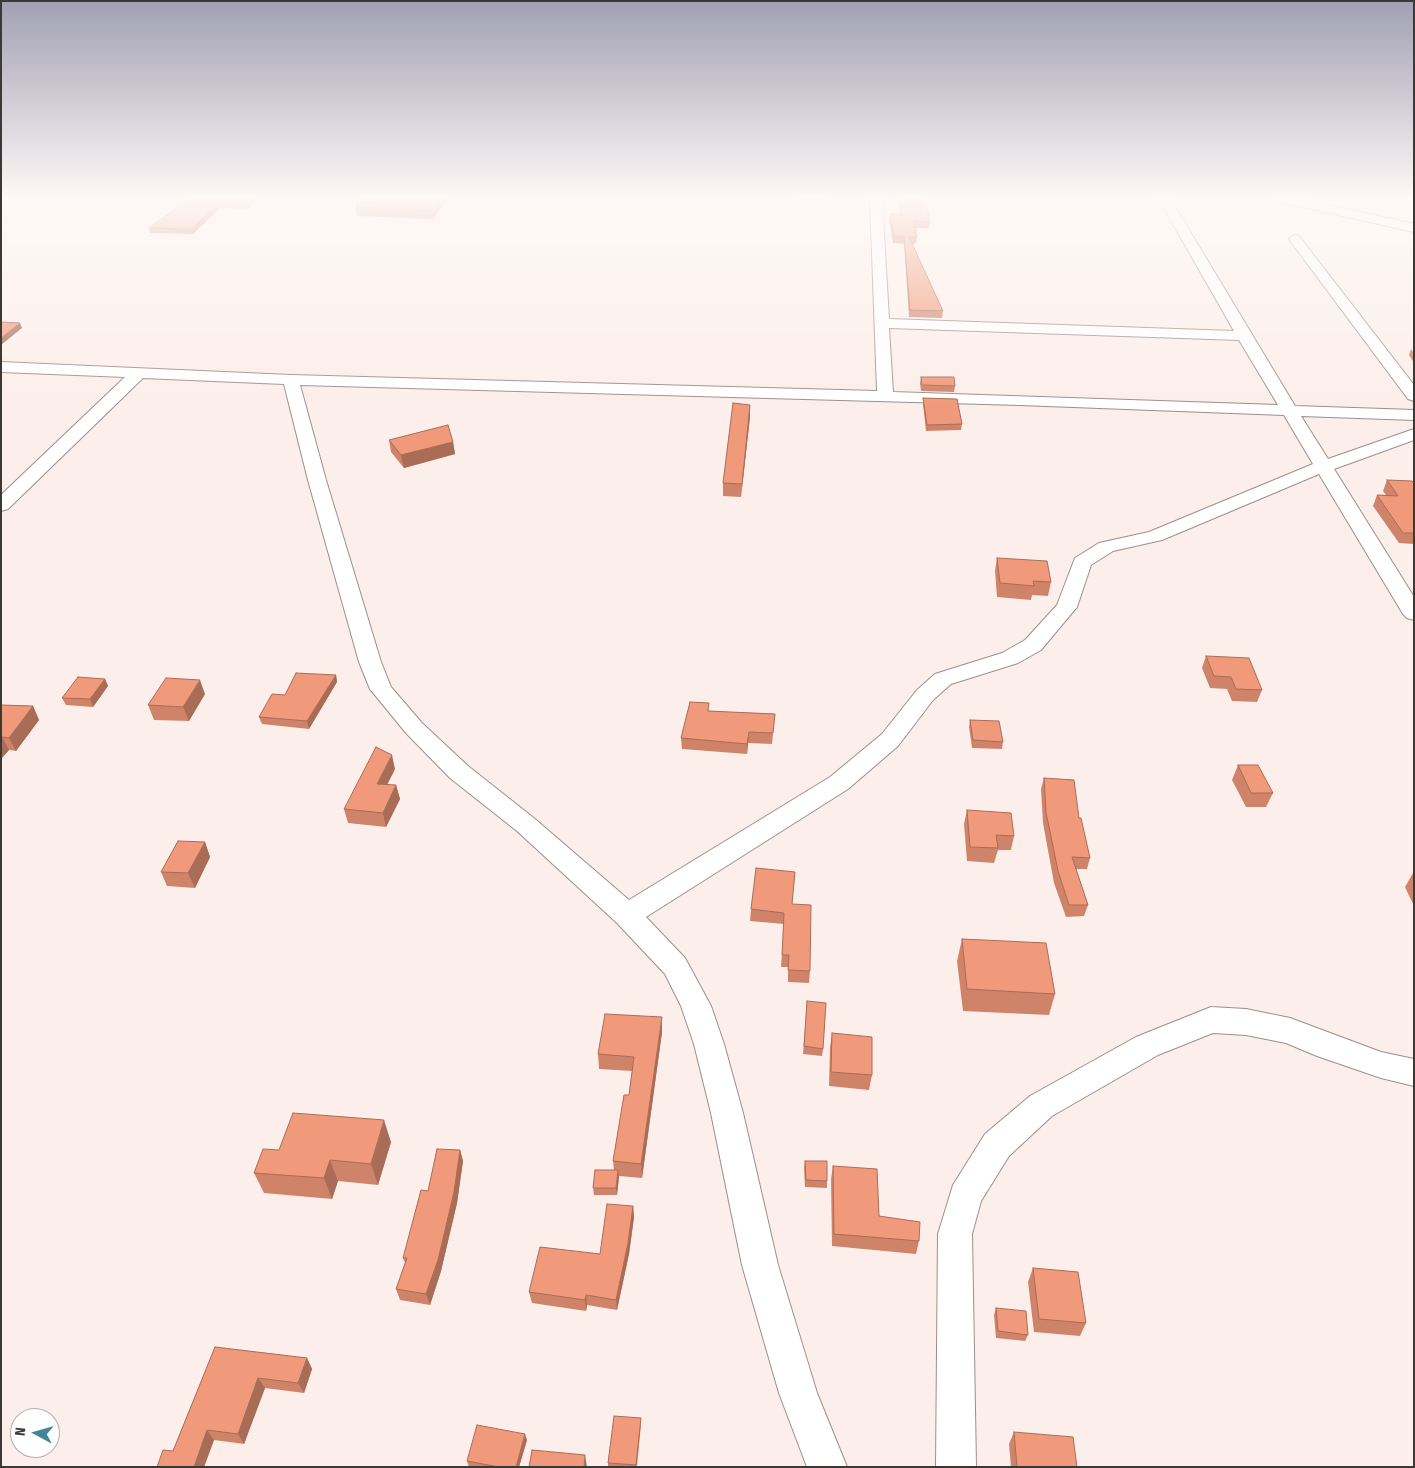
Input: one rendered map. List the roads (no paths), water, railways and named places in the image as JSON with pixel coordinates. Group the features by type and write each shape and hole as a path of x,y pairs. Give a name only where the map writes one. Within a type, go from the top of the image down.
{"street":[{"path":"879,267 886,396"},
{"path":"1204,267 1323,467 1414,614"},
{"path":"1316,267 1414,396"},
{"path":"882,323 1244,336"},
{"path":"1,367 291,380 886,396 1414,415"},
{"path":"1,505 139,373"},
{"path":"291,380 317,480 367,653 381,688 414,728 459,772 526,825 627,915 675,966 696,1006 709,1044 727,1113 760,1265 798,1393 827,1467"},
{"path":"627,915 839,783 890,740 925,695 944,679 1010,658 1033,645 1067,607 1082,562 1106,547 1155,536 1323,467 1414,434"},
{"path":"956,1467 955,1234 964,1196 997,1145 1041,1106 1147,1046 1211,1020 1246,1022 1290,1031 1328,1047 1381,1065 1414,1073"}]}
